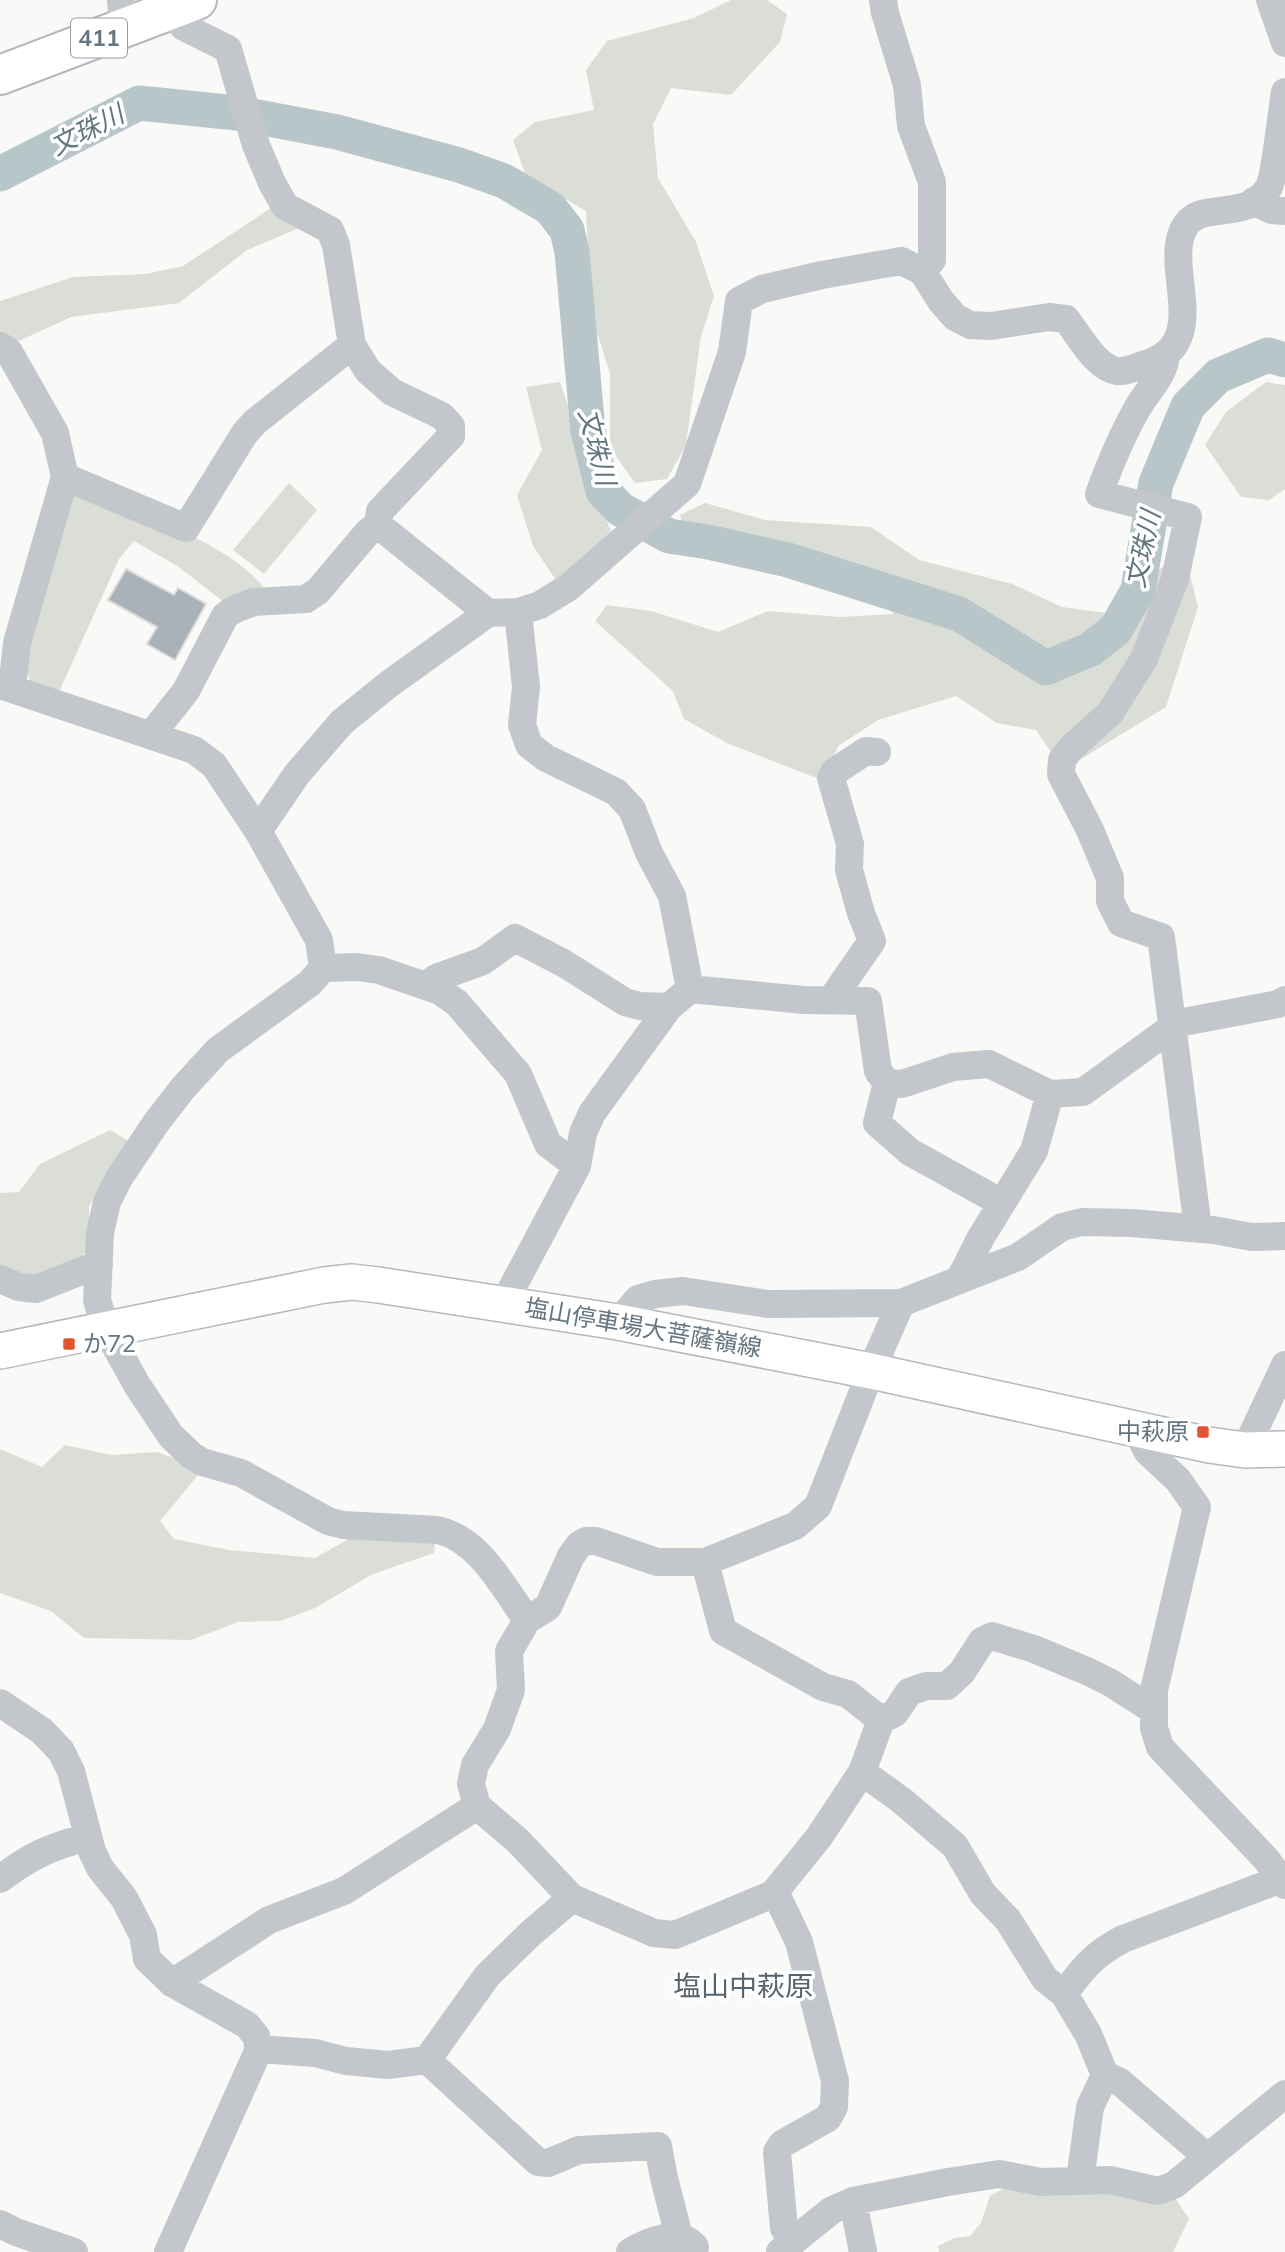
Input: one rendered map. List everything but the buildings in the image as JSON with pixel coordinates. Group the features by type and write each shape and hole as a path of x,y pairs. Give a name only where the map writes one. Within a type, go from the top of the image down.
{"highway":[{"name":"411","path":"0,75 122,15 183,5"}],"main road":[{"name":"塩山停車場大菩薩嶺線","path":"0,1351 324,1284 352,1282 618,1322 871,1371 1135,1429 1245,1450 1285,1450"}],"street":[{"path":"883,0 907,85 911,126 932,182 932,260 922,271"},
{"path":"1269,0 1285,43"},
{"path":"151,735 186,691 225,616 253,603 306,598 318,591 378,525 380,510 451,436 451,426 443,416 392,392 368,371 352,345 336,244 330,230 285,206 256,145 228,50 184,27 183,5"},
{"path":"258,831 298,774 342,722 388,684 488,613 518,612 540,605 569,587 687,484 732,352 739,301 762,289 901,261 922,271 955,317 970,325 990,326 1049,317 1066,319 1102,364 1119,371 1148,364 1166,354 1178,336 1183,320 1179,254 1180,236 1186,223 1198,215 1249,207 1270,186 1285,92"},
{"path":"1254,201 1271,210 1285,211"},
{"path":"65,477 186,528 245,433 255,422 352,345"},
{"path":"0,346 9,352 55,432 65,477 6,687 194,750 214,765 258,831 319,940 323,968"},
{"path":"1166,354 1166,366 1138,408 1112,457 1099,494 1188,517 1175,579 1144,659 1110,713 1072,747 1062,760 1061,774 1090,830 1110,878 1110,901 1121,923 1161,937 1198,1229"},
{"path":"378,525 488,613"},
{"path":"518,612 526,687 522,725 529,745 546,758 616,792 632,810 649,853 672,896 682,960 690,989"},
{"path":"831,1000 872,941 849,870 850,844 831,778 834,772 866,751 877,752"},
{"path":"426,986 436,978 482,961 515,937 565,964 625,1002 640,1006 669,1007"},
{"path":"527,1620 476,1551 451,1533 328,1521 241,1473 202,1462 191,1455 164,1425 106,1329 97,1300 100,1233 107,1202 119,1178 183,1088 218,1050 310,983 323,968 357,967 379,970 440,991 457,1003 518,1074 548,1144 577,1166"},
{"path":"503,1303 577,1166 583,1133 592,1113 669,1007 690,989 804,1000 868,1001 878,1071 887,1083 902,1084 953,1067 989,1063 1050,1094 1083,1092 1178,1023 1278,1004 1285,1000"},
{"path":"887,1083 877,1122 910,1152 1002,1203"},
{"path":"960,1279 980,1239 1034,1151 1050,1094"},
{"path":"618,1322 638,1299 683,1291 768,1304 901,1303 1018,1257 1062,1227 1082,1222 1132,1223 1252,1237 1285,1236"},
{"path":"0,1279 19,1287 36,1289 99,1264"},
{"path":"901,1303 818,1506 796,1526 705,1562 657,1562 596,1541 586,1541 579,1545 571,1556 548,1607 527,1620 509,1651 511,1690 497,1729 475,1765 471,1784 477,1805 517,1840 572,1898 654,1933 675,1935 773,1894 819,1837 862,1772 881,1720 895,1713 909,1692 926,1686 947,1686 962,1672 982,1641 992,1636 1034,1649 1089,1672 1153,1710"},
{"path":"1245,1450 1285,1365"},
{"path":"1064,1994 1086,1964 1100,1951 1122,1939 1283,1882 1214,1801 1160,1747 1154,1728 1154,1690 1197,1507 1178,1480 1149,1452 1135,1429"},
{"path":"705,1562 723,1630 823,1687 848,1694 881,1720"},
{"path":"0,1703 43,1731 61,1751 71,1771 88,1838 100,1868 131,1910 142,1934 148,1959 172,1983 247,2025 256,2036 259,2049 168,2252"},
{"path":"862,1772 901,1800 956,1846 983,1894 1008,1920 1045,1979 1064,1994 1088,2034 1105,2075 1120,2082 1207,2157"},
{"path":"172,1983 269,1920 344,1891 477,1805"},
{"path":"0,1879 27,1858 88,1838"},
{"path":"773,1894 780,1902 799,1942 835,2081 834,2107 828,2118 782,2144 777,2152 787,2247 832,2210 853,2201 999,2174 1041,2182 1110,2180 1158,2191 1174,2185 1285,2094"},
{"path":"259,2049 314,2053 346,2061 388,2065 428,2060 487,1976 572,1898"},
{"path":"428,2060 538,2162 548,2163 579,2150 658,2146 664,2178 687,2247 648,2241 631,2252"},
{"path":"1080,2180 1090,2107 1105,2075"},
{"path":"853,2201 863,2252"},
{"path":"0,2224 74,2252"}],"shaded area":[{"path":"731,0 767,0 787,14 780,42 731,95 671,88 653,124 658,178 696,242 714,296 701,336 686,445 667,479 635,483 610,448 610,373 592,317 586,211 526,176 513,140 535,122 594,110 586,70 607,41 694,18"},
{"path":"271,208 306,225 247,250 179,303 71,317 10,345 0,340 0,301 73,277 146,274 183,266"},
{"path":"560,382 574,423 582,465 611,531 592,557 558,583 533,546 517,495 542,450 526,387"},
{"path":"1266,382 1285,385 1285,489 1269,500 1241,497 1205,445 1226,412"},
{"path":"289,483 317,510 264,574 233,550"},
{"path":"69,485 148,516 205,543 252,575 268,593 230,607 179,567 134,541 119,559 58,694 31,685 22,651"},
{"path":"705,503 765,520 871,527 919,560 1012,584 1062,607 1106,613 1184,549 1198,607 1166,707 1063,770 1036,730 997,723 956,696 878,720 838,746 824,781 727,743 684,719 673,691 595,621 607,605 651,611 718,632 768,611 840,617 893,614 886,579 799,554 683,528 680,515"},
{"path":"110,1130 130,1142 89,1206 89,1249 70,1267 32,1284 0,1274 0,1193 19,1192 40,1164"},
{"path":"65,1445 111,1455 157,1452 203,1469 160,1521 174,1539 229,1550 315,1558 370,1527 435,1539 434,1553 373,1574 315,1608 280,1621 238,1622 191,1640 84,1638 51,1611 0,1593 0,1449 42,1467"},
{"path":"1070,2188 1173,2195 1189,2219 1173,2252 939,2252 938,2246 954,2238 970,2236 981,2223 990,2196 1003,2189"}],"waterway":[{"name":"文珠川","path":"0,174 139,103 237,113 337,132 459,165 504,181 550,208 567,230 572,252 588,431 603,491 620,509 669,536 788,560 959,614 1046,668 1091,649 1116,629 1138,590 1156,483 1188,406 1218,376 1268,355 1285,360"}],"place":[{"name":"か72","path":"69,1344"},
{"name":"中萩原","path":"1203,1432"}],"district":[{"name":"塩山中萩原","path":"743,1986"}]}
